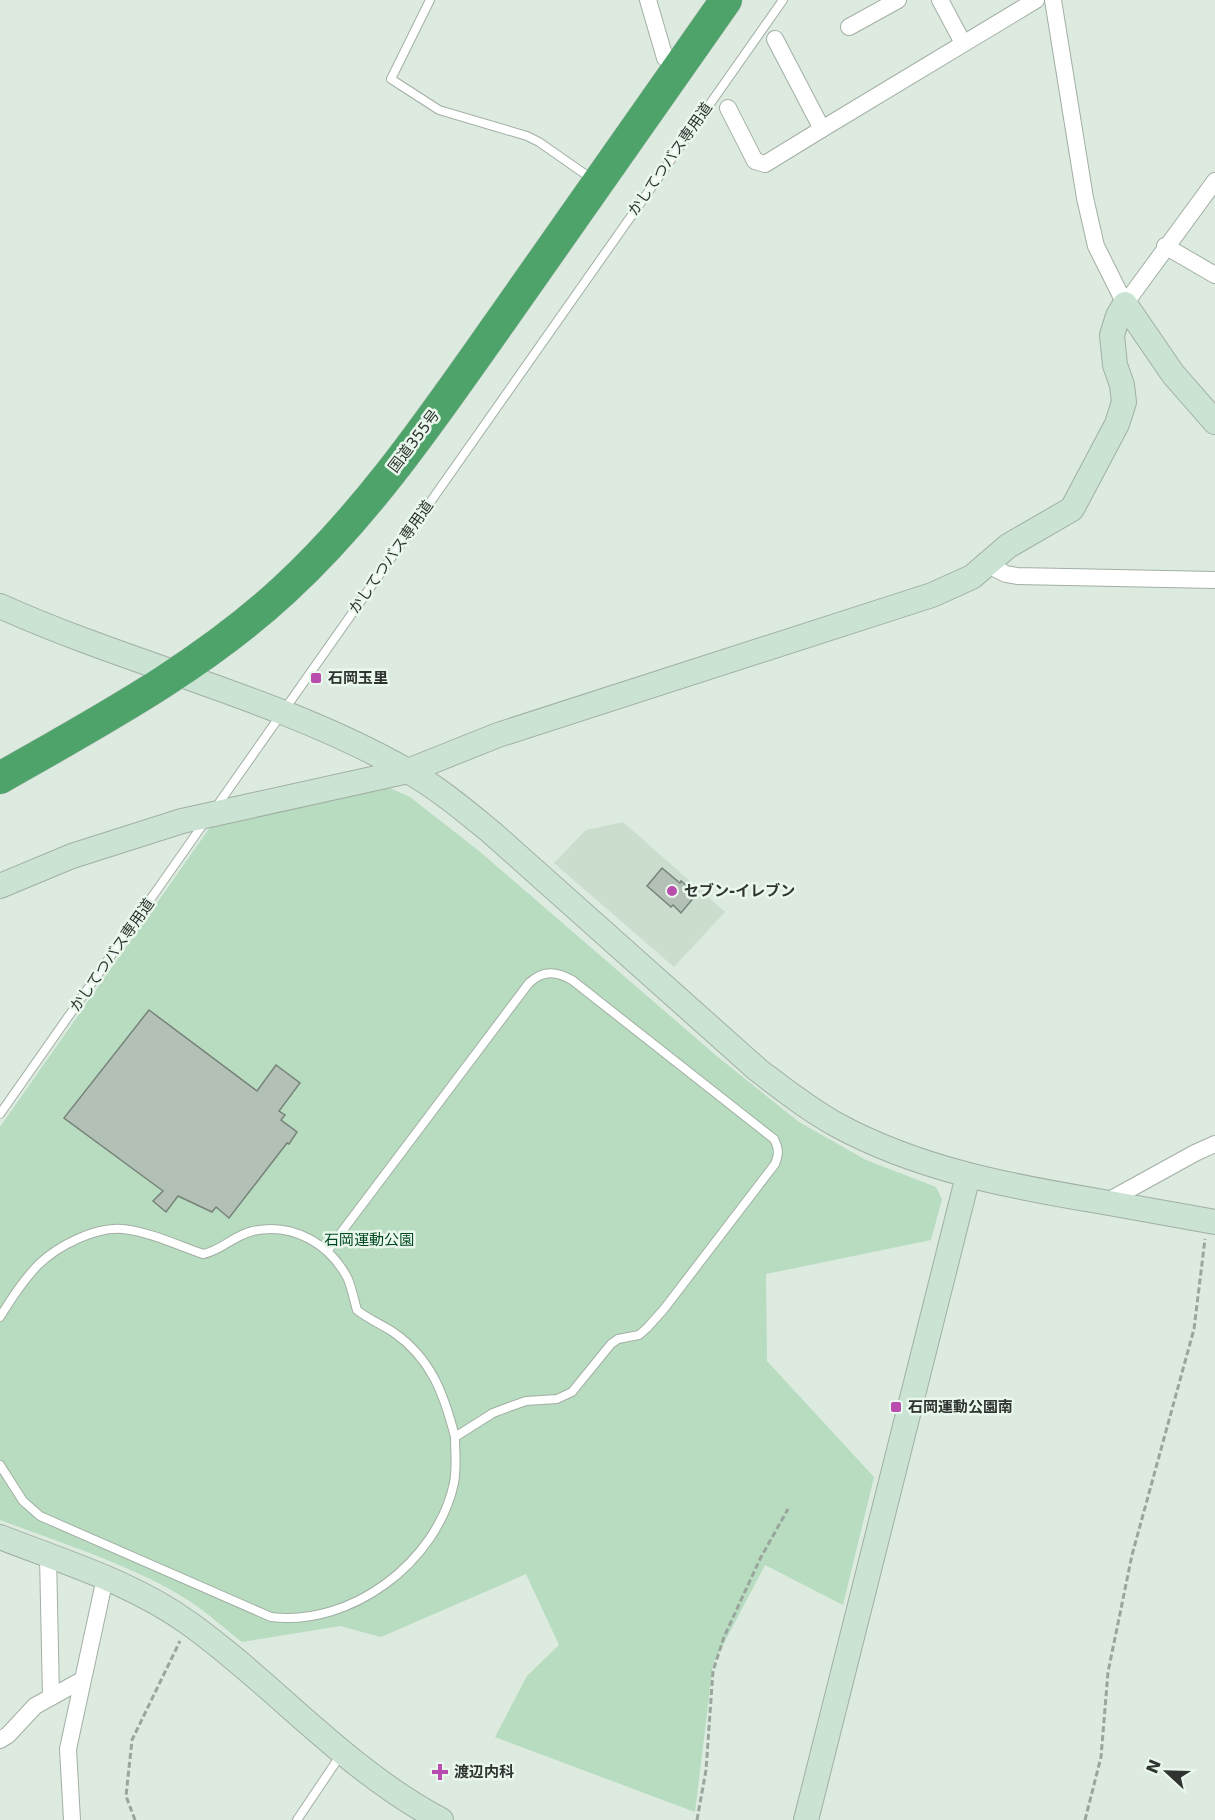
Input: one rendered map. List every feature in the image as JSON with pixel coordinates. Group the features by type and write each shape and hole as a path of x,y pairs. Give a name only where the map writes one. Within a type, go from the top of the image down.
{"highway":[{"name":"国道355号","path":"0,778 175,674 244,624 284,591 324,550 369,500 450,392 726,0"}],"street":[{"path":"648,0 665,58 679,67"},
{"path":"849,27 898,0"},
{"path":"940,0 963,43"},
{"path":"728,108 755,161 765,164 1036,0"},
{"path":"1053,0 1085,198 1096,246 1125,304 1173,374 1215,422"},
{"path":"774,39 822,129"},
{"path":"0,886 72,856 182,821 408,771 498,735 932,595 972,578 1008,546 1072,509 1118,424 1124,402 1122,385 1115,365 1112,335 1118,316 1166,246 1214,184"},
{"path":"1166,246 1215,275"},
{"path":"988,565 1006,574 1017,576 1215,580"},
{"path":"0,606 358,744 408,771 448,797 491,832 758,1070 797,1100 836,1124 880,1146 968,1176 1019,1188 1211,1221"},
{"path":"1106,1202 1215,1144"},
{"path":"806,1820 968,1176"},
{"path":"0,1537 105,1578 145,1597 189,1623 342,1753 402,1797 441,1820"},
{"path":"48,1556 51,1697"},
{"path":"72,1820 68,1749 105,1578"},
{"path":"0,1740 8,1735 35,1706 82,1680"}],"lane":[{"path":"430,0 391,79 439,110 453,116 511,130 533,139 597,183"},
{"name":"かしてつバス専用道","path":"0,1114 783,0"},
{"path":"328,1250 529,983 543,974 553,972 572,980 774,1139 779,1155 774,1164 664,1310 647,1328 639,1335 618,1339 572,1392 557,1399 526,1401 508,1407 493,1413 455,1437"},
{"path":"0,1317 16,1292 39,1264 83,1237 105,1230 120,1229 139,1232 203,1254 213,1252 238,1235 253,1230 282,1230 310,1238 328,1250 349,1281 357,1310 394,1332 421,1358 433,1374 443,1394 455,1437 454,1482 437,1527 424,1548 392,1580 371,1594 350,1604 304,1618 271,1617 40,1516 23,1501 0,1465"},
{"path":"297,1820 342,1753"}],"path":[{"path":"1085,1820 1101,1757 1108,1672 1132,1555 1194,1329 1211,1221"},
{"path":"697,1820 706,1770 713,1671 724,1637 788,1509"},
{"path":"135,1820 126,1796 132,1740 189,1623"}],"shaded area":[{"path":"623,822 725,912 674,967 554,863 586,830"}],"green space":[{"name":"石岡運動公園","path":"383,785 410,797 479,851 719,1058 799,1122 866,1160 936,1187 942,1199 931,1240 766,1274 767,1361 874,1477 843,1605 765,1565 713,1664 695,1812 495,1737 527,1676 559,1645 526,1574 381,1637 340,1626 242,1642 191,1602 147,1577 98,1556 0,1520 0,1127 213,823"}],"building":[{"name":"セブン-イレブン","path":"662,868 692,890 690,892 695,896 681,913 647,886"},
{"path":"149,1010 257,1091 276,1065 300,1083 279,1111 285,1115 281,1120 297,1132 229,1218 216,1207 212,1212 178,1196 166,1212 153,1201 163,1191 64,1118"}],"place":[{"name":"石岡玉里","path":"316,678"},
{"name":"セブン-イレブン","path":"672,891"},
{"name":"石岡運動公園南","path":"896,1407"},
{"name":"渡辺内科","path":"440,1772"}]}
